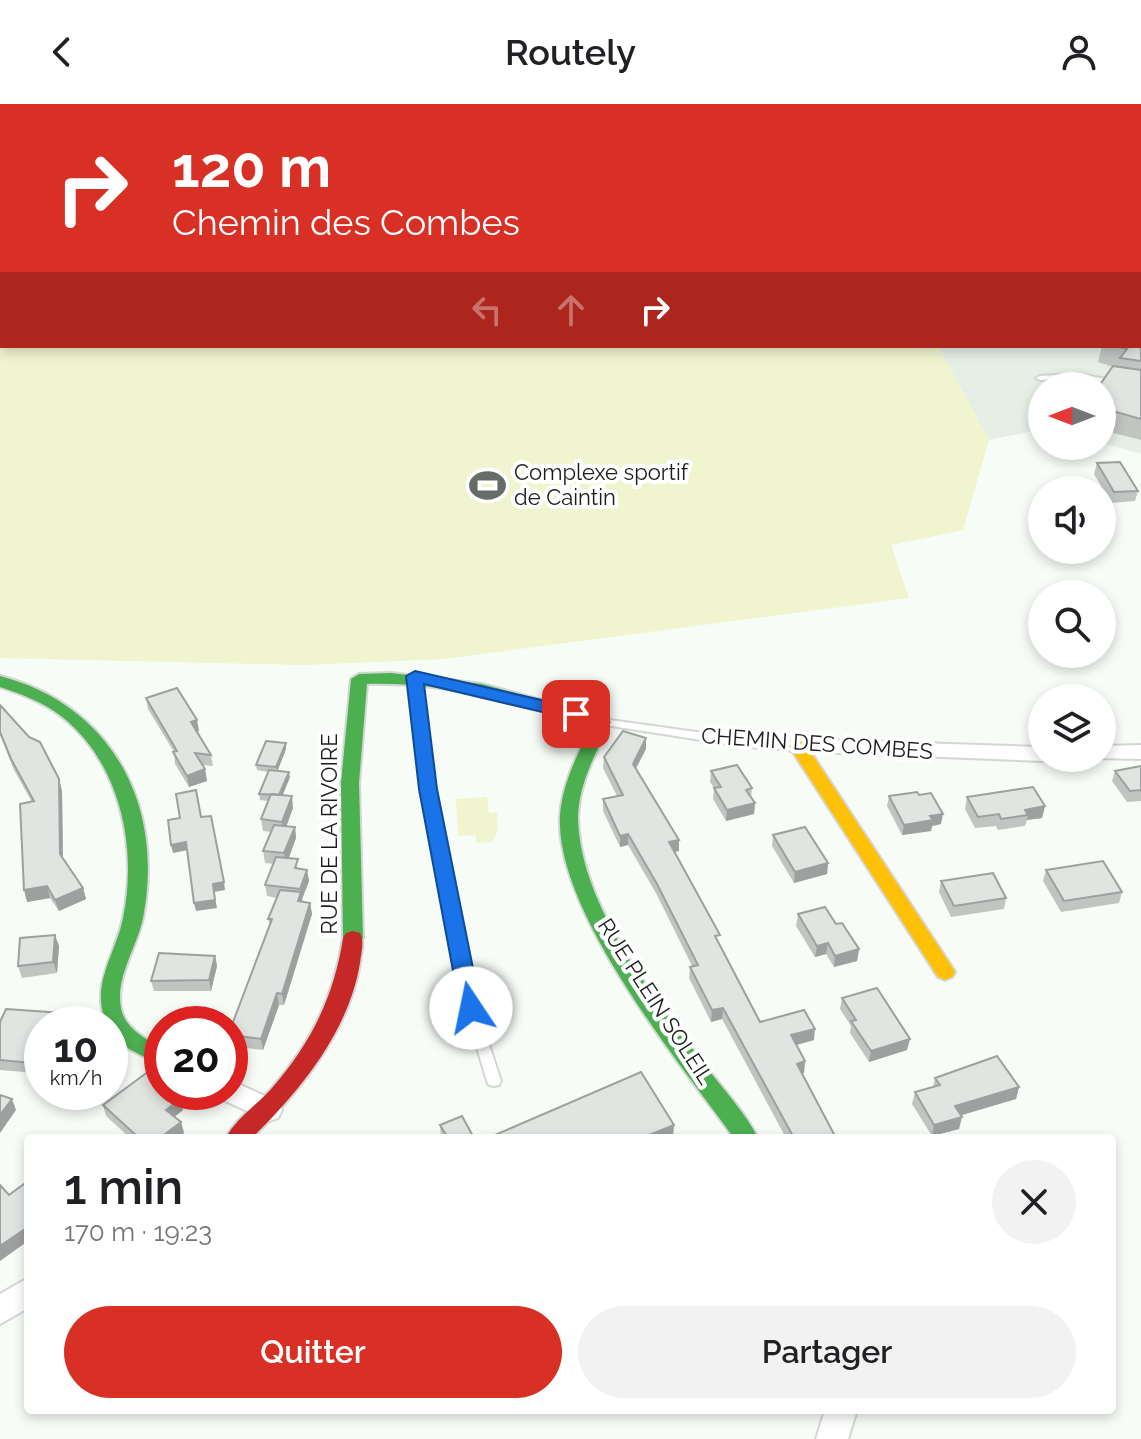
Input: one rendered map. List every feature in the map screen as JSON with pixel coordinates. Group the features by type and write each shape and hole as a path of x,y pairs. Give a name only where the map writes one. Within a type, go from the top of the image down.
{"street":[{"name":"CHEMIN DES COMBES","path":"359,679 415,676 523,699 602,722"},
{"name":"RUE DE LA RIVOIRE","path":"242,1134 269,1110 297,1078 324,1036 352,956 355,913 350,767 359,679"},
{"path":"0,681 43,697 95,736 112,759 125,789 139,867 134,915 110,1001 115,1022 129,1038 144,1047"},
{"name":"RUE PLEIN SOLEIL","path":"602,722 571,799 569,832 576,866 604,927 744,1134"},
{"name":"CHEMIN DES COMBES","path":"798,746 1028,754"},
{"path":"798,746 945,972"},
{"path":"1116,753 1141,752"},
{"path":"248,1100 269,1110"},
{"path":"0,1311 24,1294"},
{"path":"832,1439 840,1414"}],"lane":[{"path":"1116,383 1141,387"},
{"path":"415,676 428,789 461,961 471,1008 494,1081"},
{"name":"CHEMIN DES COMBES","path":"602,722 746,743 798,746"}],"shaded area":[{"path":"939,348 1141,348 1141,454 1116,447 1116,372 1028,372 1028,432 989,440"}],"green space":[{"name":"Complexe sportif de Caintin","path":"0,348 939,348 989,440 963,530 891,545 909,598 444,659 305,665 0,658"},
{"path":"487,797 489,813 497,812 498,831 492,842 477,843 475,835 458,836 456,799"}],"building":[{"path":"1123,348 1141,348 1141,361 1120,358 1127,349"},
{"path":"1113,366 1141,370 1141,419 1116,412 1116,372 1109,372"},
{"path":"1120,462 1138,491 1116,492 1116,476 1105,476 1097,463"},
{"path":"177,688 197,720 191,722 211,755 195,753 205,769 187,776 173,752 177,751 146,698"},
{"path":"0,705 29,737 40,742 59,779 60,854 83,888 55,900 47,886 24,890 20,804 34,801 0,732"},
{"path":"623,731 646,738 633,764 679,840 669,842 720,935 715,936 760,1022 804,1010 815,1029 791,1035 805,1061 797,1064 834,1134 792,1134 723,1008 712,1010 690,967 698,965 657,884 628,834 620,836 603,799 623,795 604,757"},
{"path":"266,741 286,743 276,767 256,765"},
{"path":"737,765 752,788 746,790 755,803 727,810 714,788 721,787 711,771"},
{"path":"1141,766 1141,790 1130,791 1116,771"},
{"path":"269,770 289,772 279,795 259,794"},
{"path":"1033,787 1045,806 1025,810 1028,815 1001,819 999,814 978,817 967,797"},
{"path":"196,790 201,817 211,816 224,882 213,884 215,900 194,903 186,842 171,845 168,820 180,818 176,794"},
{"path":"917,792 919,795 931,793 943,814 930,816 933,820 904,825 889,796"},
{"path":"271,794 292,796 282,822 261,819"},
{"path":"274,825 295,827 284,853 263,851"},
{"path":"805,827 828,863 795,872 773,835"},
{"path":"276,857 298,859 295,868 307,870 300,889 265,885"},
{"path":"1103,861 1122,892 1064,901 1046,870"},
{"path":"993,873 1006,898 954,906 941,881"},
{"path":"280,890 301,892 298,901 310,903 282,994 277,993 261,1039 248,1037 248,1006 239,1006 272,919 268,919"},
{"path":"825,907 836,924 842,923 859,949 835,956 828,943 817,946 798,914"},
{"path":"55,935 53,962 18,966 20,938"},
{"path":"159,953 215,956 209,980 151,981"},
{"path":"877,988 910,1039 871,1051 851,1021 856,1020 842,998"},
{"path":"6,1009 24,1010 24,1062 0,1060 0,1022"},
{"path":"997,1056 1019,1087 955,1106 962,1117 934,1125 915,1092 940,1085 935,1078"},
{"path":"641,1072 674,1125 652,1134 497,1134"},
{"path":"144,1075 144,1110 166,1110 181,1122 165,1134 135,1134 108,1110 128,1110 128,1087"},
{"path":"0,1095 12,1099 0,1115"},
{"path":"462,1116 472,1134 446,1134 440,1125"},
{"path":"24,1184 24,1230 0,1246 0,1185 9,1195"}],"traffic: fast":[{"path":"353,938 350,783 359,679 422,680 482,689 602,722 580,770 570,807 574,857 588,898 637,985 744,1134"},
{"path":"0,681 66,711 87,729 118,776 134,831 137,888 134,915 115,970 110,1003 122,1030 144,1048"}],"traffic: slow":[{"path":"798,746 945,972"}],"traffic: jam":[{"path":"241,1134 298,1073 329,1023 349,968 353,938"}],"place":[{"name":"Complexe sportif de Caintin","path":"488,485"}],"route":[{"path":"471,1008 428,789 413,687 415,676 523,699 576,714"}]}
